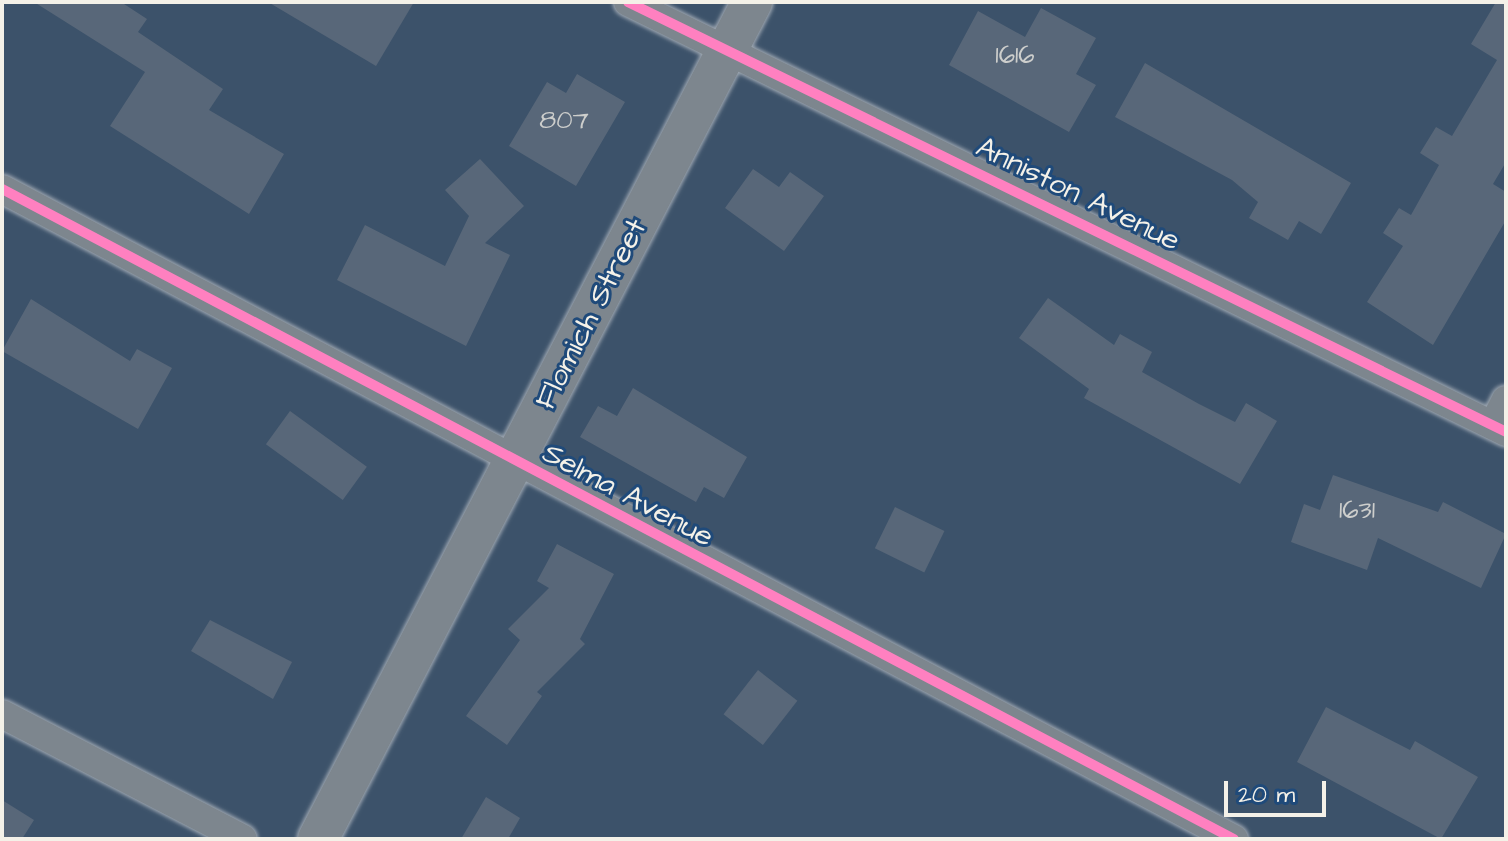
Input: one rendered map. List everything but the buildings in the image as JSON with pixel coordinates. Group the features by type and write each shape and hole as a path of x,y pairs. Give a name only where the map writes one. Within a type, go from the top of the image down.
{"street":[{"name":"Anniston Avenue","path":"628,2 726,54 760,63 1502,419"},
{"name":"Flomich Street","path":"318,839 752,2"},
{"name":"Selma Avenue","path":"2,189 514,462 1234,839"},
{"path":"2,714 243,839"}],"cycle path":[{"path":"628,2 1506,432"},
{"path":"2,189 1234,839"}]}
